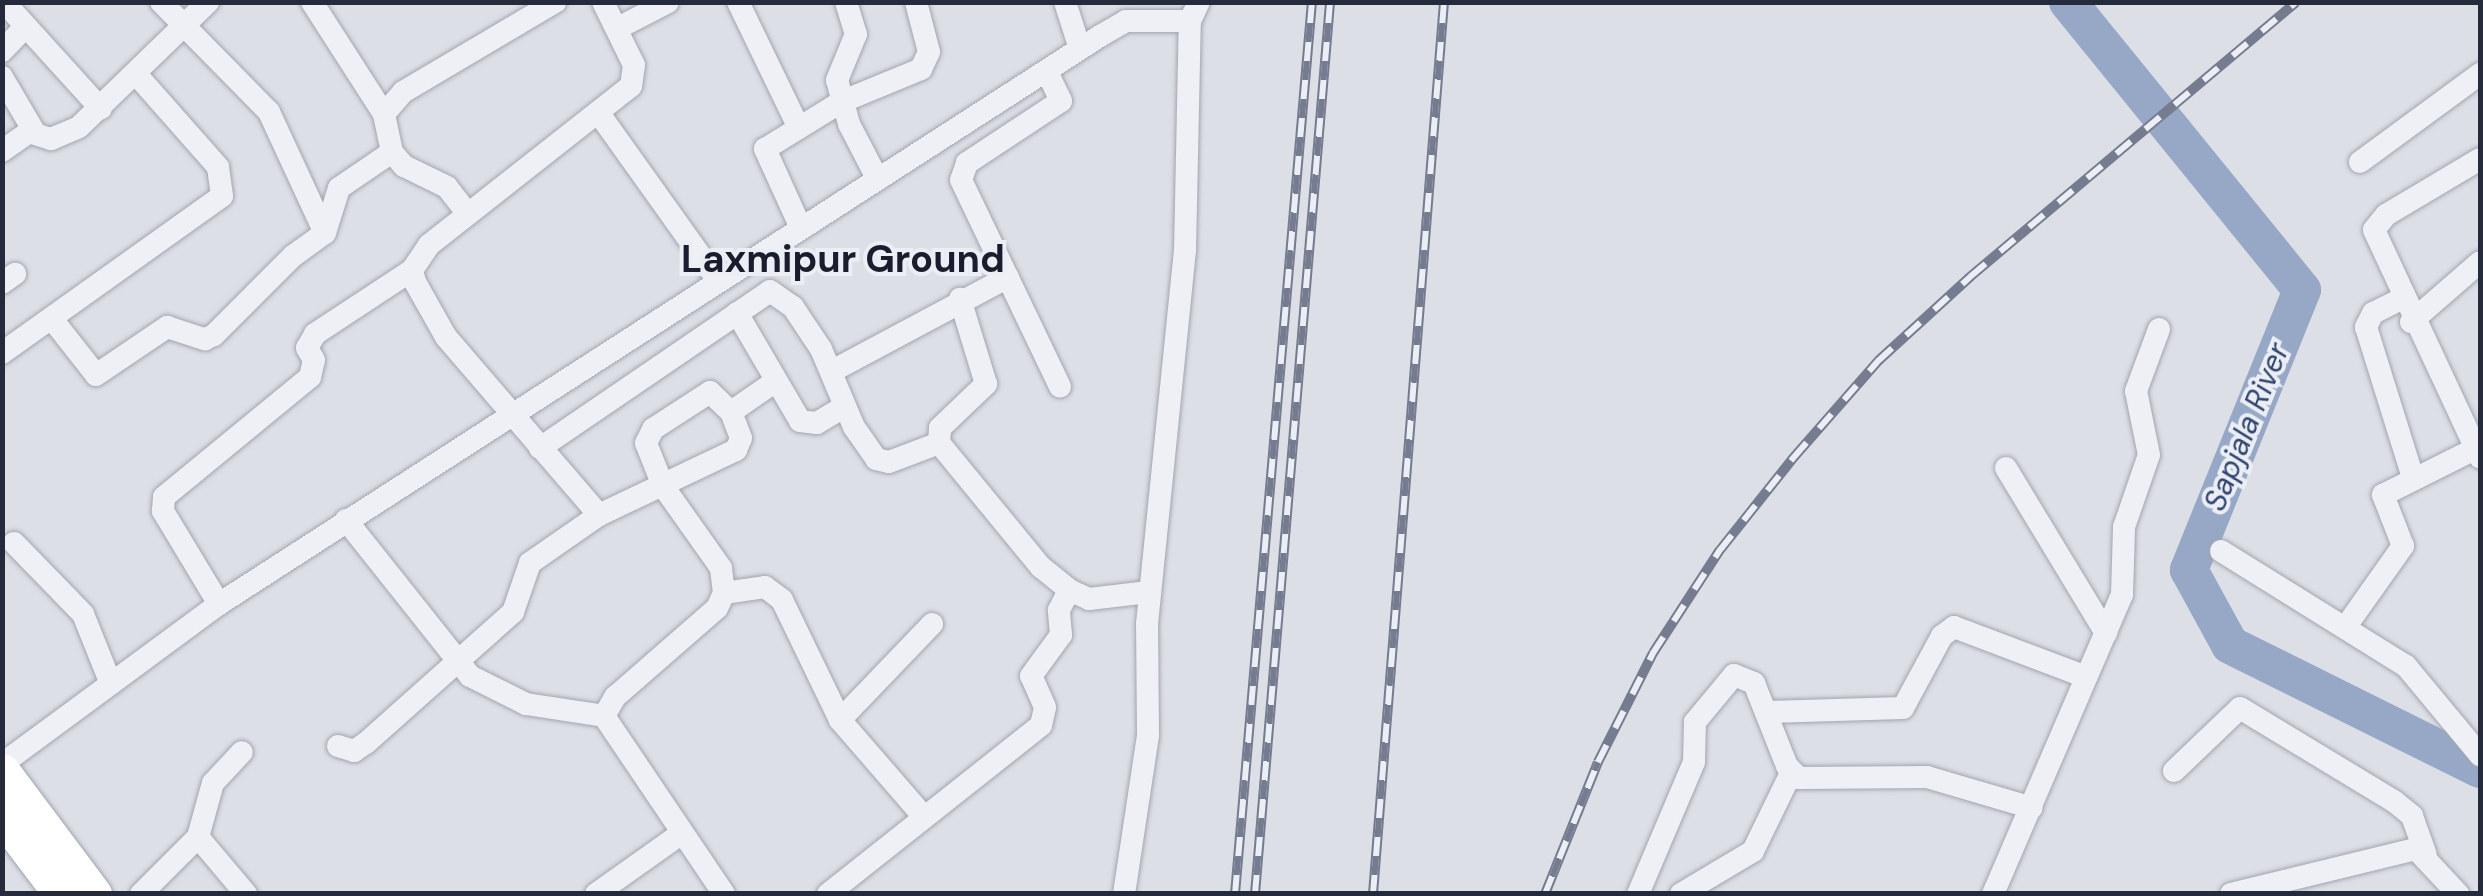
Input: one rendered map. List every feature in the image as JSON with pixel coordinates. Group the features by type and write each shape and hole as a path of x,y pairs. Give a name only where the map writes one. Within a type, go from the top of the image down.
{"main road":[{"path":"2,768 94,894"},
{"path":"2,816 61,894"}],"street":[{"path":"4,2 101,109"},
{"path":"160,2 268,112 325,233"},
{"path":"2,151 35,132 61,138 101,109 208,2"},
{"path":"312,2 384,114 392,152 404,166 447,187 468,214"},
{"path":"384,114 402,92 555,2"},
{"path":"219,604 164,511 164,497 310,377 314,360 307,348 315,334 412,270 429,245 626,94 635,77 618,28 602,2"},
{"path":"618,28 668,2"},
{"path":"738,2 798,126"},
{"path":"846,2 856,34 838,80 842,102 877,178"},
{"path":"800,226 765,149 842,102 927,61 916,2"},
{"path":"1066,2 1080,48"},
{"path":"2,768 219,604 1080,48 1126,21 1195,12 1185,251 1150,592 1148,735 1124,894"},
{"path":"2,51 25,27"},
{"path":"1046,72 1062,101 961,171 1060,387"},
{"path":"2,354 222,196 218,167 136,74"},
{"path":"2360,162 2480,74"},
{"path":"2,77 35,132"},
{"path":"600,115 717,280"},
{"path":"52,319 90,370 102,374 167,327 197,338 214,335 293,256 325,233 339,188 392,152"},
{"path":"2347,626 2403,546 2383,495 2412,478 2478,453 2411,322 2375,240 2375,224 2480,159"},
{"path":"2411,322 2480,262"},
{"path":"412,270 446,337 515,410 535,440 600,514"},
{"path":"834,370 960,299 1008,277"},
{"path":"535,440 762,294 782,295 834,370 844,407 876,459 889,462 938,443"},
{"path":"960,299 986,384 940,428 938,443 1030,555 1069,590 1089,600 1150,592"},
{"path":"2401,299 2372,313 2366,327 2412,478"},
{"path":"737,313 807,425 844,407"},
{"path":"1994,894 2122,596 2130,498 2149,455 2136,391 2159,329"},
{"path":"731,412 776,381"},
{"path":"338,746 354,752 366,744 454,660 513,612 530,563 600,514 664,486 736,450 742,438 731,412 710,392 654,429 646,444 648,460 664,486 721,568 724,593 716,608 616,697 604,716"},
{"path":"2006,468 2106,633"},
{"path":"346,520 454,660 497,694 557,712 604,716"},
{"path":"14,543 83,614 111,684"},
{"path":"2221,551 2406,666 2480,755"},
{"path":"724,593 765,587 782,600 840,720 924,817"},
{"path":"828,894 1041,725 1045,707 1031,676 1060,635 1059,610 1069,590"},
{"path":"840,720 932,624"},
{"path":"1768,712 1903,708 1942,636 1954,627 2086,678"},
{"path":"1638,894 1694,762 1693,731 1700,713 1726,682 1742,674 1768,712 1791,773 1753,851 1706,888 1682,894"},
{"path":"2174,771 2240,708 2412,816 2426,855 2458,894"},
{"path":"604,716 724,894"},
{"path":"141,894 198,837 213,783 242,752"},
{"path":"1791,773 1927,777 2032,808"},
{"path":"598,893 682,834"},
{"path":"198,837 246,894"},
{"path":"2230,894 2390,851 2426,855"}],"waterway":[{"name":"Sapjala River","path":"2068,2 2302,290 2189,570 2230,645 2480,769"}],"railway":[{"path":"1235,894 1312,2"},
{"path":"1255,894 1330,2"},
{"path":"1373,894 1444,2"},
{"path":"1545,894 1598,762 1653,653 1720,550 1794,457 1878,361 1971,276 2296,2"}],"district":[{"name":"Laxmipur Ground","path":"843,260"}]}
